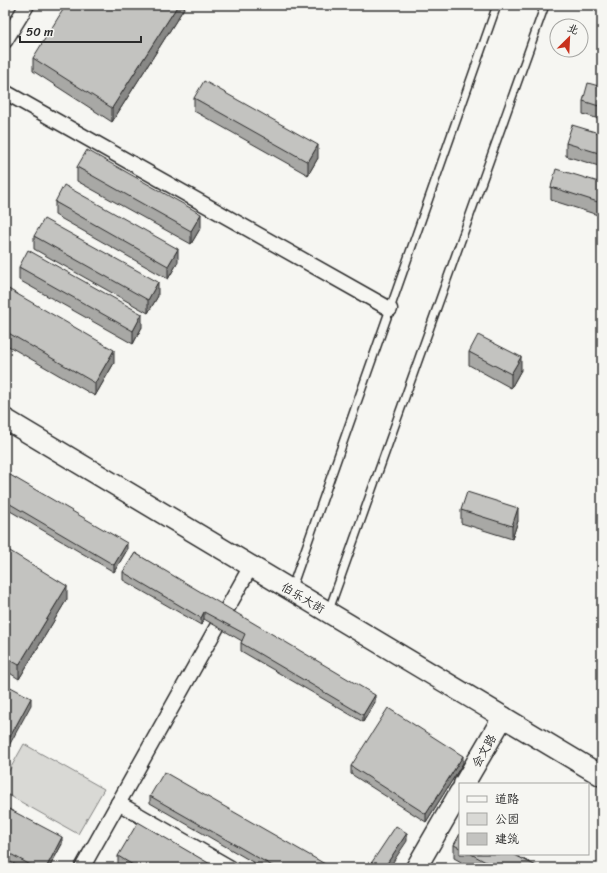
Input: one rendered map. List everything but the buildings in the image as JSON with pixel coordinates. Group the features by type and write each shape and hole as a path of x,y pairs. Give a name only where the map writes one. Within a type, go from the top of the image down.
{"main road":[{"name":"伯乐大街","path":"5,419 602,776"},
{"name":"会文路","path":"465,783 503,717"},
{"path":"416,868 459,794"}],"street":[{"path":"5,41 27,5"},
{"path":"5,92 390,309"},
{"path":"82,868 251,566"},
{"path":"118,803 231,868"}],"lane":[{"path":"291,590 497,5"},
{"path":"328,612 545,5"}],"green space":[{"path":"24,744 104,789 78,834 5,793 5,778"}]}
